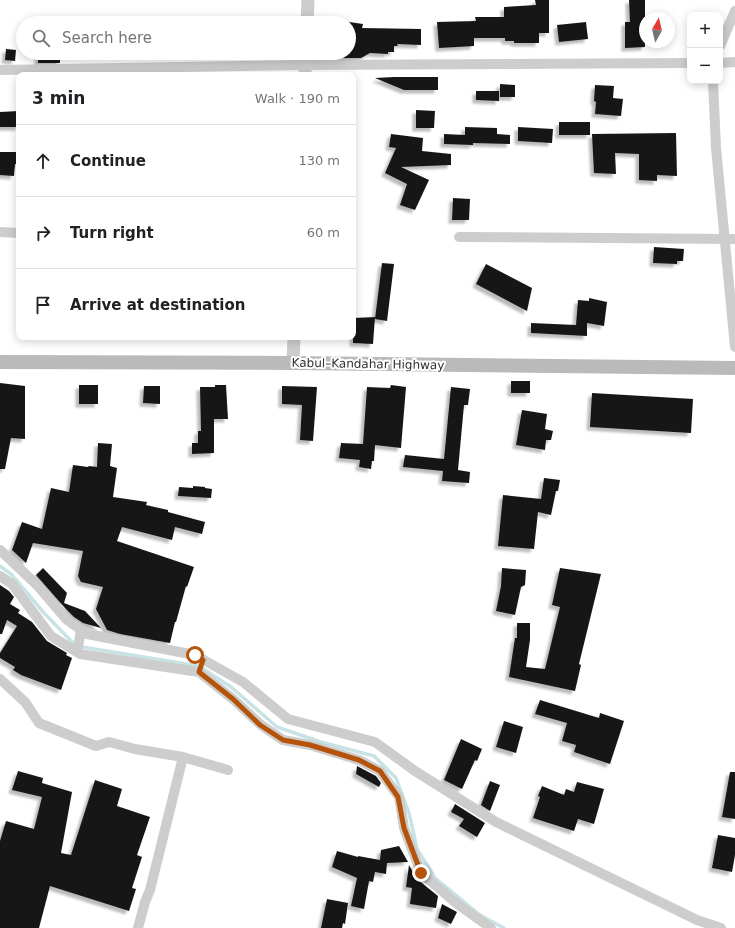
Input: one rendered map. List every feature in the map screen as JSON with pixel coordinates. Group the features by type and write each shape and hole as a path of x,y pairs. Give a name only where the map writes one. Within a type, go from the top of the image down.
{"main road":[{"name":"Kabul–Kandahar Highway","path":"0,362 293,363 735,368"}],"street":[{"path":"307,16 308,0"},
{"path":"723,39 735,11"},
{"path":"723,63 735,62"},
{"path":"0,70 305,64 687,63"},
{"path":"713,84 716,148 730,239 735,348"},
{"path":"0,232 16,233"},
{"path":"459,237 730,239"},
{"path":"293,363 294,340"},
{"path":"0,550 37,585 68,620 87,634 195,655 243,682 288,719 375,742 415,771 496,822 697,920 721,928"},
{"path":"0,576 12,584 51,636 80,654 199,672 233,699 260,725 283,740 310,745 359,760 380,771 398,797 404,828 421,873 456,903 491,928"},
{"path":"77,652 81,630"},
{"path":"199,672 203,660"},
{"path":"0,679 25,702 39,723 96,746 108,742 135,749 183,757 228,770"},
{"path":"138,928 150,890 183,757"}],"building":[{"path":"535,0 549,0 549,33 539,33 539,43 514,43 514,41 505,41 505,38 474,38 474,46 439,48 437,22 476,21 475,17 504,17 504,7 536,5"},
{"path":"629,0 645,0 645,12 639,12 639,47 625,48 625,22 630,22"},
{"path":"586,22 588,39 559,42 557,25"},
{"path":"356,23 363,24 362,28 421,29 421,45 397,44 398,46 394,46 394,52 388,52 388,54 370,53 361,58 356,58"},
{"path":"6,49 16,50 15,61 5,60"},
{"path":"38,60 60,60 60,63 38,63"},
{"path":"438,77 438,90 404,90 375,78"},
{"path":"500,84 515,85 515,97 500,97"},
{"path":"595,85 614,86 613,98 623,99 621,116 595,114"},
{"path":"476,91 499,91 499,101 476,100"},
{"path":"416,110 435,111 434,128 416,128"},
{"path":"16,111 16,127 0,127 0,112"},
{"path":"559,122 590,122 590,135 559,135"},
{"path":"465,127 497,128 497,134 510,135 510,144 444,144 444,134 465,135"},
{"path":"518,127 553,129 552,143 518,141"},
{"path":"676,133 677,176 657,175 657,181 639,180 639,154 615,153 616,174 594,173 592,134"},
{"path":"391,134 423,138 422,151 451,154 451,165 401,167 429,180 415,210 400,205 407,184 385,173 396,148 389,147"},
{"path":"0,152 16,152 14,176 0,175"},
{"path":"453,198 470,199 469,220 452,220"},
{"path":"654,247 684,249 683,261 677,261 677,264 653,263"},
{"path":"382,263 394,264 387,321 375,319"},
{"path":"486,264 532,288 527,311 476,284"},
{"path":"589,298 607,302 604,326 587,323 587,336 531,333 531,323 576,325 578,300 589,301"},
{"path":"375,317 373,344 353,343 353,340 356,340 356,318"},
{"path":"511,381 530,381 530,393 511,393"},
{"path":"0,383 25,386 25,439 11,438 5,469 0,469"},
{"path":"79,385 98,385 98,404 79,404"},
{"path":"215,385 226,385 228,419 214,419 214,453 192,454 192,443 198,443 198,431 201,431 200,387 215,387"},
{"path":"391,385 406,387 401,448 375,445 374,461 372,461 371,469 359,467 360,460 339,458 341,443 363,444 367,387 390,388"},
{"path":"144,386 160,386 160,404 143,403"},
{"path":"282,386 317,387 313,441 300,440 302,405 282,404"},
{"path":"451,387 470,389 468,405 464,405 458,470 470,472 469,483 442,481 443,471 403,467 405,455 444,459"},
{"path":"592,393 693,399 691,433 590,427"},
{"path":"522,410 547,414 545,429 553,431 551,440 546,440 545,450 516,445"},
{"path":"98,443 112,444 110,466 117,468 113,497 147,502 146,505 168,510 168,512 205,522 202,534 175,527 172,540 122,527 117,541 194,567 187,587 186,586 170,643 120,634 107,630 96,609 103,587 81,582 78,576 83,551 33,543 26,563 12,550 22,522 42,529 51,488 69,492 73,465 97,467"},
{"path":"544,478 560,480 551,515 538,512 534,549 498,546 503,495 541,499"},
{"path":"193,486 212,489 211,498 178,496 179,487 193,488"},
{"path":"43,568 67,593 64,603 85,611 101,628 83,623 65,608 36,575"},
{"path":"502,568 526,570 525,585 521,587 515,615 496,611 501,586"},
{"path":"560,568 601,574 579,664 581,665 575,691 509,677 515,638 517,638 517,623 530,623 530,640 526,667 545,669 560,607 552,605"},
{"path":"0,585 9,591 14,597 10,604 20,610 18,613 32,622 47,641 67,653 66,655 72,658 61,690 21,675 13,670 15,667 0,658 0,653 17,626 7,620 2,634 0,634"},
{"path":"540,700 599,718 600,713 624,721 610,764 574,752 576,745 562,741 567,723 535,714"},
{"path":"504,721 523,727 516,753 496,747"},
{"path":"461,739 482,749 477,761 475,760 462,789 444,780"},
{"path":"357,766 376,776 381,783 379,787 356,774"},
{"path":"18,771 43,778 42,783 72,792 61,853 71,855 95,780 122,789 117,806 150,817 137,855 142,857 132,888 136,889 129,911 50,886 39,928 0,928 0,841 6,821 34,829 42,797 12,790"},
{"path":"730,772 735,772 735,819 722,817"},
{"path":"490,781 500,785 490,811 481,805"},
{"path":"577,782 604,789 594,824 578,819 574,831 533,818 542,786 564,795 566,789 574,792"},
{"path":"455,804 485,823 477,837 459,826 464,819 451,812"},
{"path":"718,835 735,838 735,855 732,872 712,868"},
{"path":"399,846 408,862 387,863 386,874 375,872 373,882 369,881 364,909 351,906 357,878 332,867 337,851 358,857 380,860 381,850"},
{"path":"409,865 417,879 438,896 436,908 410,904 412,888 406,887"},
{"path":"327,899 348,903 345,924 343,923 342,928 321,928"},
{"path":"442,904 457,912 451,924 438,918"}],"waterway":[{"path":"0,566 11,574 44,613 76,646 199,666 231,687 277,727 321,742 374,756 396,778 409,813 417,849 435,878 480,915 504,928"}],"route":[{"path":"195,655 203,660 199,672 233,699 260,725 283,740 310,745 359,760 380,771 398,797 404,828 421,873"}]}
